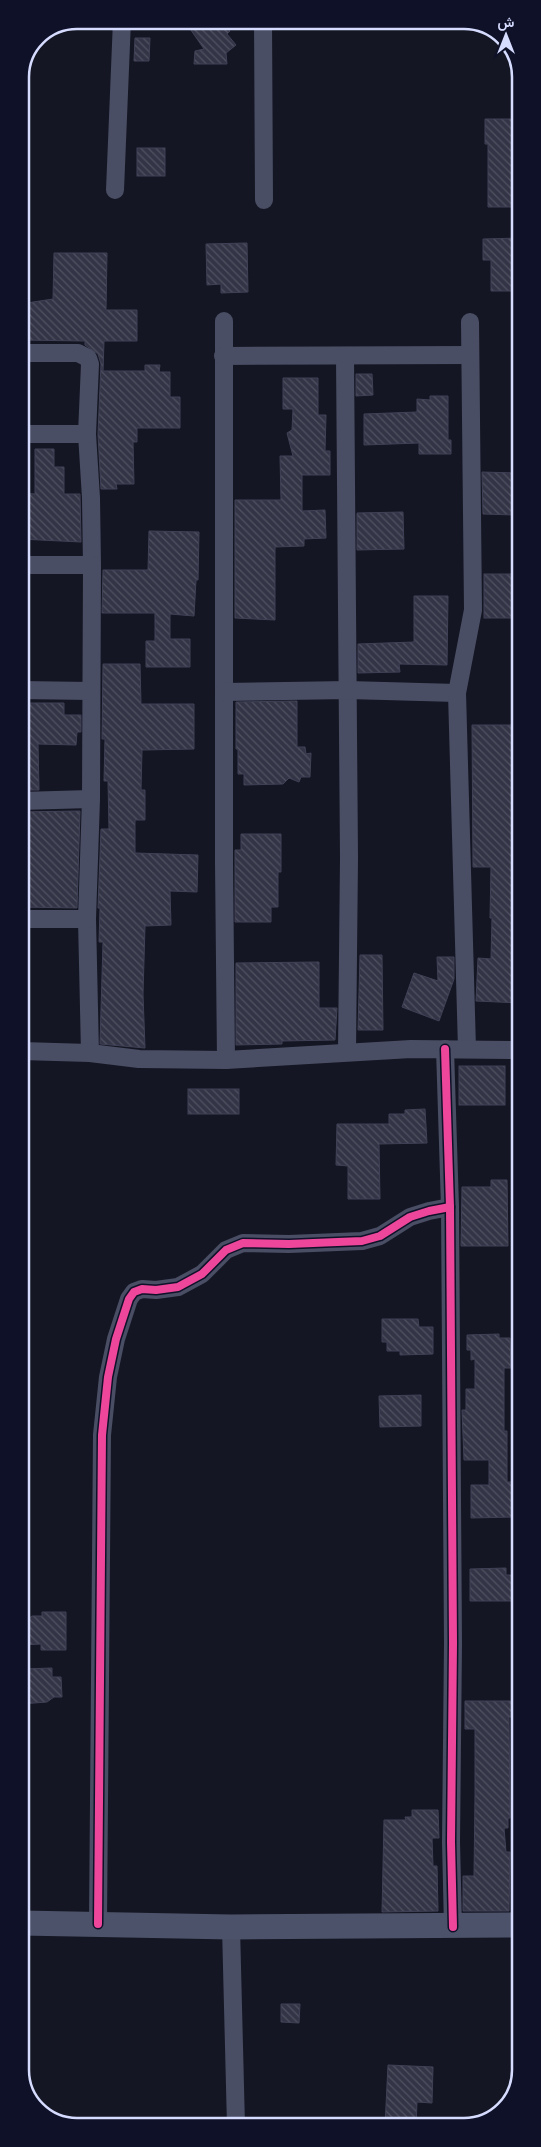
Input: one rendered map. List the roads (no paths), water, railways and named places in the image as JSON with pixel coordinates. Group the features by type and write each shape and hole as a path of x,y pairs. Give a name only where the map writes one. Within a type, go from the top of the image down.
{"main road":[{"path":"29,1923 231,1927 512,1925"}],"street":[{"path":"115,190 122,29"},
{"path":"263,29 264,200"},
{"path":"224,321 226,1060"},
{"path":"467,1049 457,693 473,610 470,322"},
{"path":"29,353 78,353 88,358 90,364 87,434 91,498 92,565 91,799 87,920 90,1053"},
{"path":"223,356 470,355"},
{"path":"345,357 349,858 347,1052"},
{"path":"29,434 87,434"},
{"path":"29,565 92,565"},
{"path":"29,690 91,691"},
{"path":"224,692 348,690 457,693"},
{"path":"29,801 91,799"},
{"path":"29,919 87,920"},
{"path":"446,1049 450,1207 453,1643 451,1842 453,1927"},
{"path":"29,1051 90,1053 139,1059 226,1060 347,1052 446,1049 512,1050"},
{"path":"98,1924 102,1435 108,1377 116,1340 130,1299 134,1292 142,1289 156,1290 178,1287 202,1274 226,1250 243,1243 289,1244 362,1241 380,1236 410,1217 450,1207"},
{"path":"231,1927 236,2118"}]}
